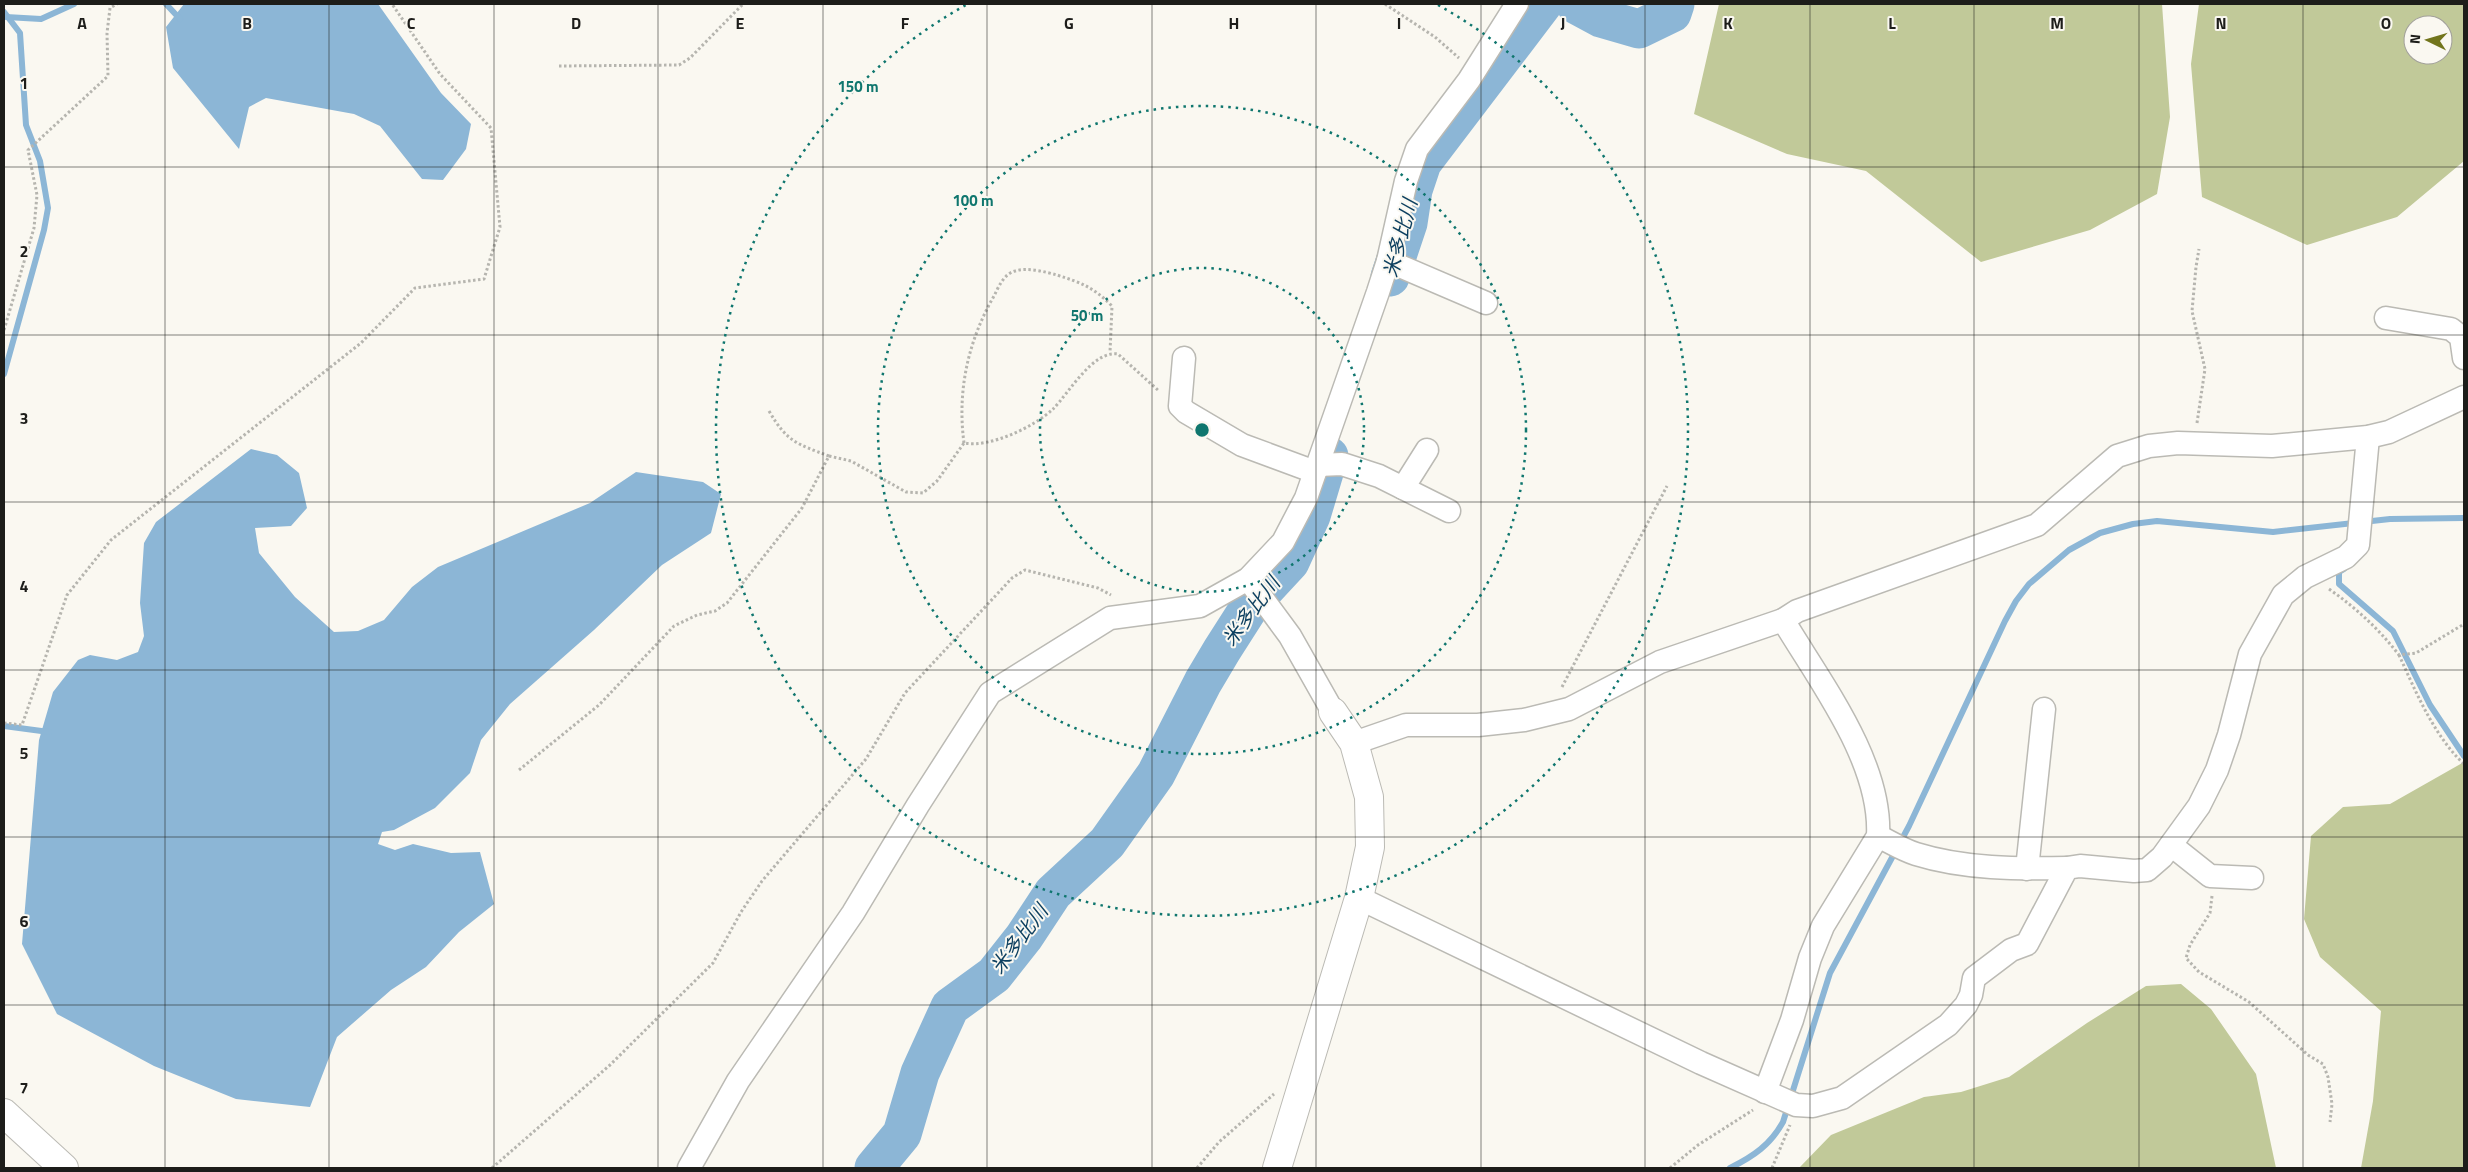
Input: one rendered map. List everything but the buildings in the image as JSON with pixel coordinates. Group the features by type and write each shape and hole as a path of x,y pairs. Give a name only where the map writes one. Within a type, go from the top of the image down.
{"street":[{"path":"689,1168 738,1081 853,913 918,804 990,693 1110,618 1200,606 1248,580 1283,542 1306,498 1388,261 1406,181 1418,149 1473,72 1517,4"},
{"path":"1388,261 1486,302"},
{"path":"2386,318 2451,329 2461,337 2464,358"},
{"path":"1184,358 1180,406 1242,445 1316,468 1342,464 1379,476 1449,511"},
{"path":"1354,742 1406,725 1478,725 1524,720 1569,709 1660,662 1783,620 1797,610 2037,525 2117,456 2148,446 2194,444 2272,446 2368,437 2389,432 2464,397"},
{"path":"1878,836 1916,854 1948,861 2027,869 2080,866 2134,871 2147,870 2162,857 2199,806 2217,770 2229,735 2250,654 2283,595 2311,574 2346,557 2358,545 2368,437"},
{"path":"1403,488 1427,450"},
{"path":"1248,580 1290,636 1333,712 1354,742 1369,797 1370,847 1359,898 1277,1168"},
{"path":"1765,1092 1792,1020 1810,958 1823,926 1878,836 1879,820 1873,789 1856,742 1783,620"},
{"path":"2027,869 2044,709"},
{"path":"2172,844 2210,876 2252,878"},
{"path":"1359,898 1701,1063 1796,1105 1813,1106 1842,1098 1948,1025 1966,1006 1971,995 1974,978 2011,950 2027,944 2067,868"},
{"path":"4,1112 64,1168"}],"path":[{"path":"4,330 34,228 37,195 28,150 108,76 107,33 110,8 117,4"},
{"path":"4,723 22,725 66,595 111,540 361,343 415,288 484,279 500,228 491,128 440,74 392,4"},
{"path":"559,66 679,65 690,58 744,4"},
{"path":"1385,4 1435,36 1473,72"},
{"path":"2194,444 2206,369 2192,311 2199,249"},
{"path":"769,411 781,432 793,441 829,456 851,461 906,492 923,493 937,481 964,443 961,420 963,376 982,316 1005,276 1016,270 1046,272 1086,284 1098,292 1112,306 1110,352"},
{"path":"964,443 974,445 992,441 1021,430 1052,410 1098,358 1110,352 1118,354 1146,381 1180,406"},
{"path":"519,770 599,705 674,626 697,615 715,611 726,603 802,508 829,456"},
{"path":"1548,714 1667,486"},
{"path":"492,1168 610,1065 713,963 741,912 762,881 866,759 905,693 1012,578 1025,570 1098,588 1115,597 1121,616"},
{"path":"2311,574 2356,608 2382,633 2398,655 2430,718 2455,755 2464,764"},
{"path":"2398,655 2416,653 2464,624"},
{"path":"2210,876 2213,890 2210,913 2190,944 2186,958 2199,972 2249,1002 2308,1055 2323,1064 2328,1077 2332,1104 2330,1122"},
{"path":"1197,1168 1219,1142 1275,1093 1290,1083 1304,1084"},
{"path":"1670,1168 1698,1145 1764,1102 1765,1092"},
{"path":"1772,1168 1796,1105"}],"green space":[{"path":"1719,4 2162,4 2170,117 2157,194 2090,230 1981,262 1866,171 1787,154 1694,114"},
{"path":"2199,4 2464,4 2464,161 2397,217 2307,245 2202,197 2191,64"},
{"path":"2464,762 2464,1168 2361,1168 2373,1101 2381,1011 2320,957 2304,919 2311,836 2343,807 2390,804"},
{"path":"2181,984 2211,1009 2256,1074 2276,1168 1799,1168 1831,1135 1924,1097 1961,1092 2009,1077 2087,1023 2146,986"}],"water":[{"path":"184,4 378,4 441,93 471,124 466,149 443,180 422,179 380,126 354,114 266,98 249,107 239,149 173,68 166,27"},
{"path":"251,449 277,455 299,473 307,508 291,526 255,528 259,553 295,597 334,632 358,631 384,620 412,587 438,567 590,503 636,472 703,482 721,494 711,533 662,565 594,630 510,704 481,740 470,773 435,808 394,830 382,832 378,844 395,850 413,844 451,853 480,852 494,904 459,932 426,967 391,990 337,1037 310,1107 236,1099 154,1066 57,1014 22,944 39,740 53,692 78,660 90,655 117,660 138,652 144,636 140,603 144,543 156,522"}],"waterway":[{"path":"6,17 41,19 74,4"},
{"path":"166,4 180,19"},
{"name":"米多比川","path":"1390,277 1408,223 1413,190 1422,163 1543,4"},
{"name":"米多比川","path":"1575,4 1601,18 1639,29 1672,13 1675,4"},
{"path":"4,12 20,33 26,125 40,161 48,208 44,230 4,374"},
{"name":"米多比川","path":"874,1168 902,1134 920,1073 950,1007 994,975 1024,937 1053,893 1107,843 1156,774 1203,682 1222,650 1252,603 1290,562 1311,516 1329,456"},
{"path":"1730,1168 1761,1149 1773,1137 1783,1122 1830,973 1909,826 2005,621 2016,601 2029,584 2069,550 2100,533 2133,524 2157,521 2273,532 2390,519 2464,518"},
{"path":"2344,569 2339,572 2339,584 2393,631 2430,705 2464,756"},
{"path":"4,726 49,732"}]}
